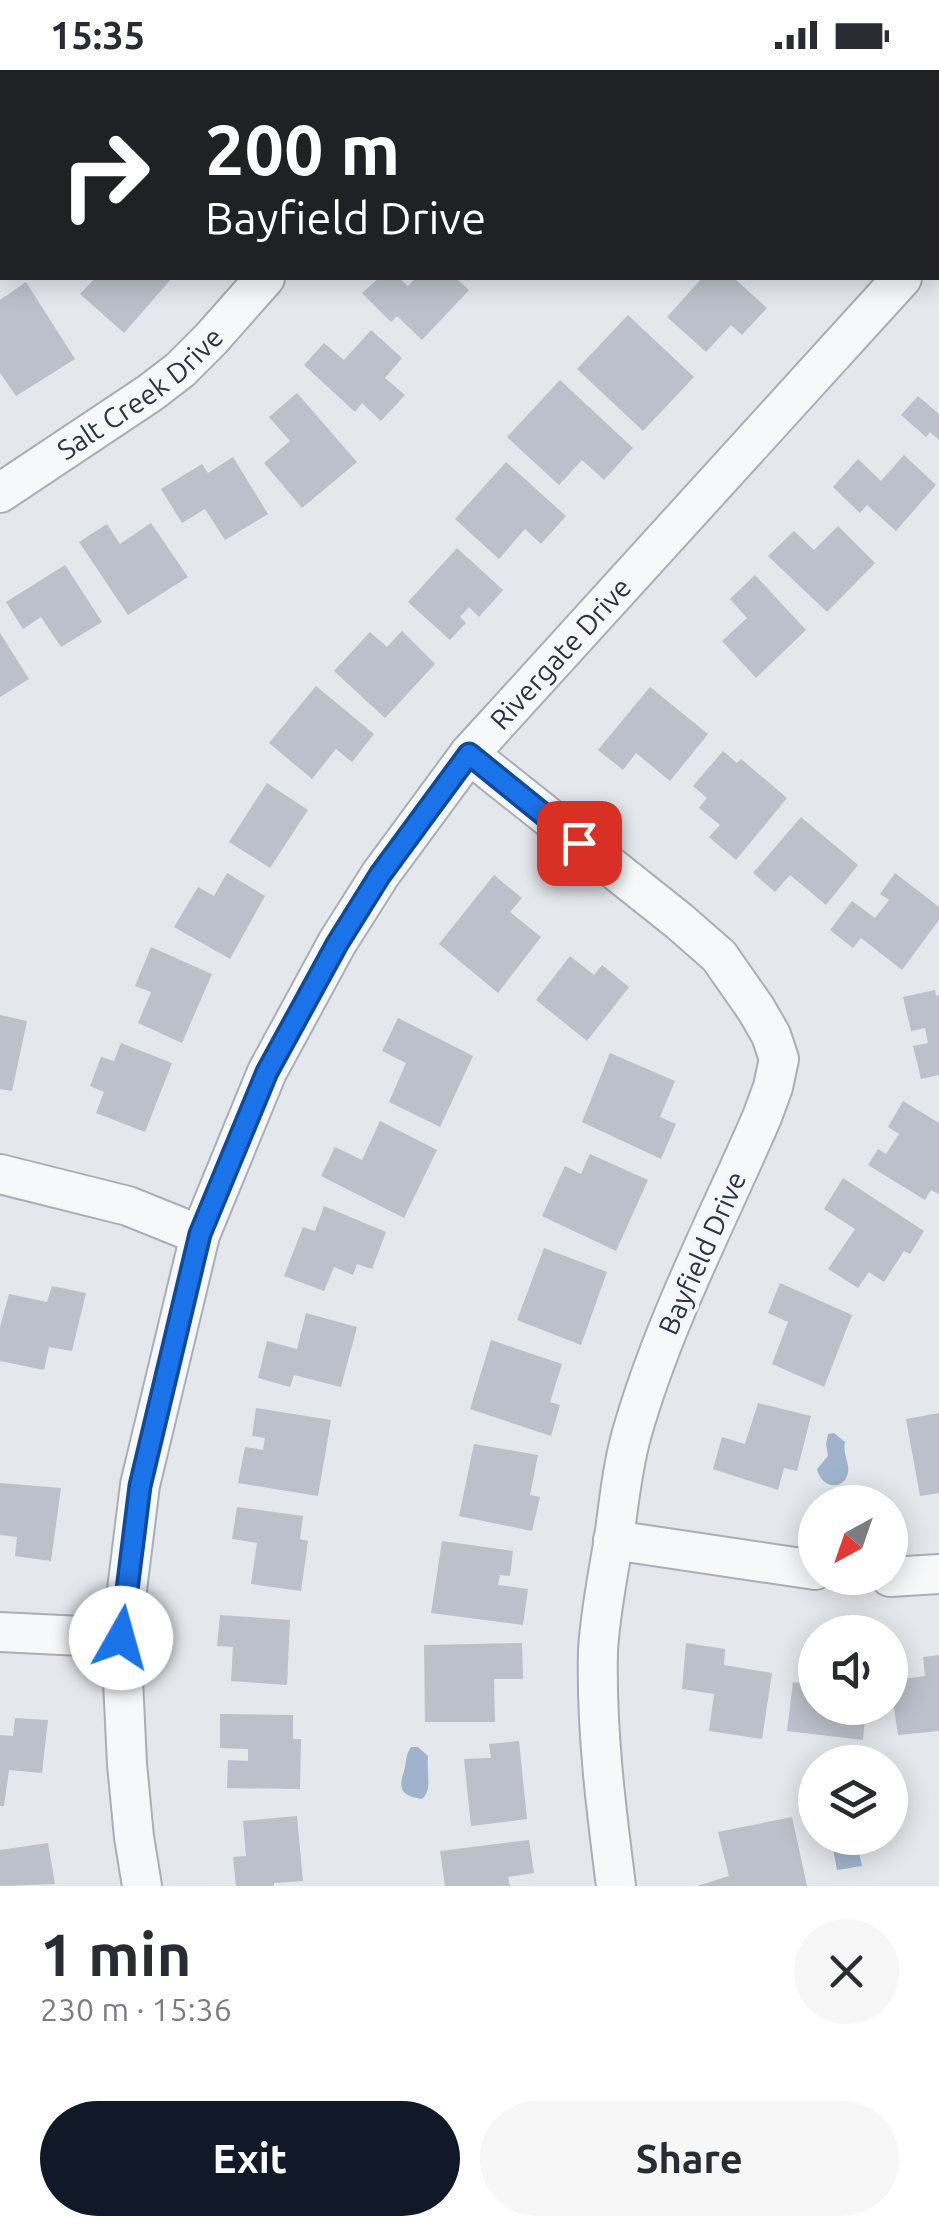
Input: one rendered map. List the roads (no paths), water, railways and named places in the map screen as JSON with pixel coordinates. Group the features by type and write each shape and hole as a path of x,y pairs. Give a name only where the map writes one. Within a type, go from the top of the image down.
{"street":[{"name":"Salt Creek Drive","path":"0,492 180,370 264,280"},
{"name":"Rivergate Drive","path":"142,1886 127,1764 121,1638 140,1486 200,1234 267,1072 380,875 469,754 900,280"},
{"name":"Bayfield Drive","path":"469,754 719,956 756,1009 779,1059 762,1117 652,1370 620,1486 598,1652 604,1787 616,1886"},
{"path":"0,1174 128,1206 200,1234"},
{"path":"613,1540 798,1567"},
{"path":"908,1577 939,1574"},
{"path":"0,1632 121,1638"}],"water":[{"path":"834,1433 845,1442 847,1476 835,1485 822,1480 817,1469 828,1456 828,1434"},
{"path":"411,1747 418,1747 428,1756 428,1786 422,1799 405,1794 402,1787"},
{"path":"834,1855 860,1855 862,1866 837,1870"}]}
